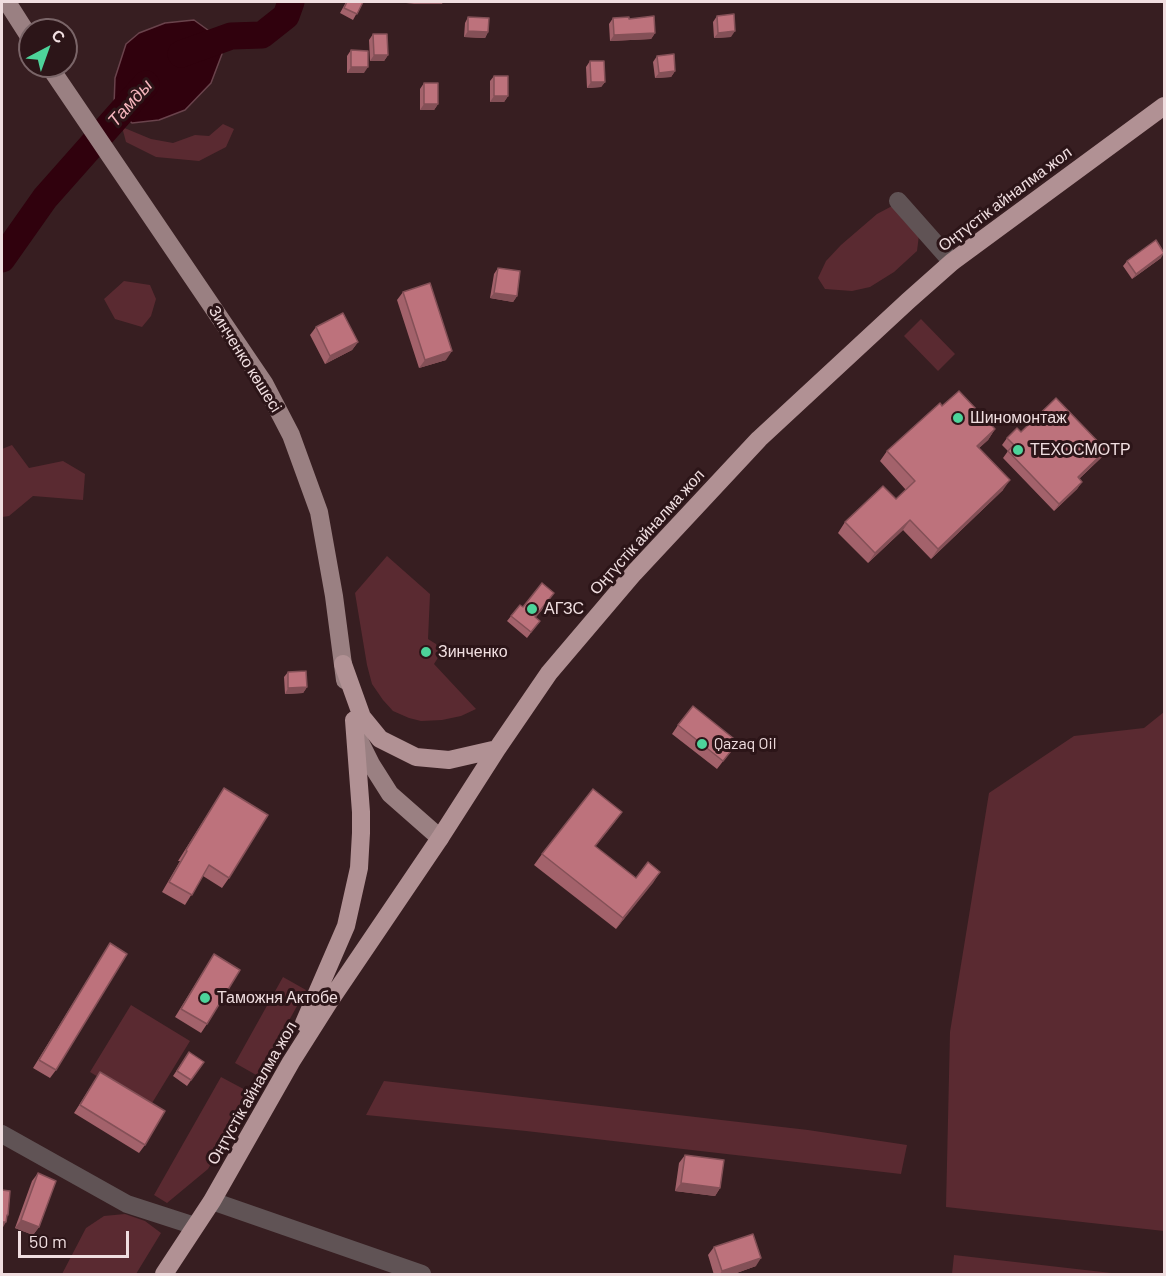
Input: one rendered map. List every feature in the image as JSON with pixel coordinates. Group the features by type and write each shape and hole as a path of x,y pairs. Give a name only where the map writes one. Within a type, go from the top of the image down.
{"highway":[{"name":"Оңтүстік айналма жол","path":"164,1275 212,1201 291,1062 497,749 549,673 634,573 759,439 952,262 1164,106"},
{"path":"343,664 362,717 380,739 416,757 450,760 497,749"},
{"path":"291,1062 301,1031 346,926 359,868 361,812 354,720"}],"main road":[{"path":"7,2 18,19"},
{"name":"Зинченко көшесі","path":"57,78 264,383 291,435 319,512 334,596 348,697 360,742 390,794 440,838"}],"lane":[{"path":"898,201 952,262"},
{"path":"2,1134 127,1204 195,1226"},
{"path":"212,1201 422,1275"}],"shaded area":[{"path":"223,124 234,129 226,147 199,161 156,157 126,142 122,127 151,139 173,143 195,135 209,136"},
{"path":"894,205 903,220 919,235 917,251 894,272 870,287 852,291 825,289 818,278 826,261 877,214"},
{"path":"124,281 150,285 156,299 151,316 142,327 115,319 104,299"},
{"path":"921,319 955,354 938,371 904,336"},
{"path":"12,445 29,468 63,461 85,474 83,500 33,496 9,516 2,517 2,449"},
{"path":"387,556 430,594 428,639 436,644 439,652 434,664 476,709 461,716 421,721 393,711 372,684 355,593"},
{"path":"1164,712 1164,1231 946,1207 950,1032 989,793 1074,736 1144,728"},
{"path":"283,977 306,990 258,1076 235,1063"},
{"path":"131,1005 190,1041 149,1108 90,1072"},
{"path":"221,1077 251,1093 208,1169 167,1203 154,1195"},
{"path":"384,1081 808,1130 907,1145 901,1174 366,1115"},
{"path":"125,1214 145,1221 161,1233 136,1274 62,1274 86,1228 104,1216"},
{"path":"954,1255 1120,1274 952,1274"}],"water":[{"path":"194,20 212,33 222,54 211,83 185,110 159,120 132,123 114,106 115,78 126,44 139,33 165,23"}],"building":[{"path":"347,2 363,2 357,14 344,8"},
{"path":"734,14 735,31 718,33 717,16"},
{"path":"654,16 655,33 614,35 613,18"},
{"path":"468,17 489,18 488,32 468,31"},
{"path":"373,34 387,34 388,55 374,55"},
{"path":"351,50 368,51 368,67 351,67"},
{"path":"674,54 675,71 659,73 657,56"},
{"path":"590,61 604,61 605,82 591,82"},
{"path":"494,76 508,76 508,96 494,96"},
{"path":"424,83 438,83 438,104 424,104"},
{"path":"1156,240 1164,253 1136,274 1127,261"},
{"path":"498,268 520,271 517,296 494,293"},
{"path":"430,283 452,351 425,360 403,292"},
{"path":"343,313 358,342 330,356 316,327"},
{"path":"959,391 995,429 977,446 1010,480 938,549 910,520 875,553 845,522 883,486 896,499 915,481 887,451 940,403 942,406"},
{"path":"1056,398 1106,450 1078,477 1082,482 1059,504 1008,451 1014,445 1007,438 1017,428 1021,432"},
{"path":"542,583 554,593 535,617 540,621 531,632 511,616 520,605 523,607"},
{"path":"306,671 307,687 288,688 288,672"},
{"path":"693,706 738,742 723,761 678,725"},
{"path":"224,788 268,815 229,878 209,865 192,895 169,882"},
{"path":"593,789 622,812 595,846 636,878 648,862 660,872 623,918 542,854"},
{"path":"110,943 127,954 56,1070 39,1060"},
{"name":"Таможня Актобе","path":"214,954 240,970 207,1024 181,1009"},
{"path":"189,1052 204,1062 191,1080 177,1071"},
{"path":"100,1072 165,1111 145,1145 80,1105"},
{"path":"685,1155 724,1160 720,1188 681,1183"},
{"path":"38,1173 56,1181 39,1227 21,1220"},
{"path":"2,1190 10,1191 6,1222 2,1222"},
{"path":"753,1234 761,1258 722,1271 714,1247"}],"waterway":[{"name":"Тамды","path":"181,54 231,36 262,35 286,16 291,2"},
{"name":"Тамды","path":"2,259 45,198 146,84"}],"place":[{"name":"Шиномонтаж","path":"958,418"},
{"name":"ТЕХОСМОТР","path":"1018,450"},
{"name":"АГЗС","path":"532,609"},
{"name":"Зинченко","path":"426,652"},
{"name":"Qazaq Oil","path":"702,744"},
{"name":"Таможня Актобе","path":"205,998"}]}
